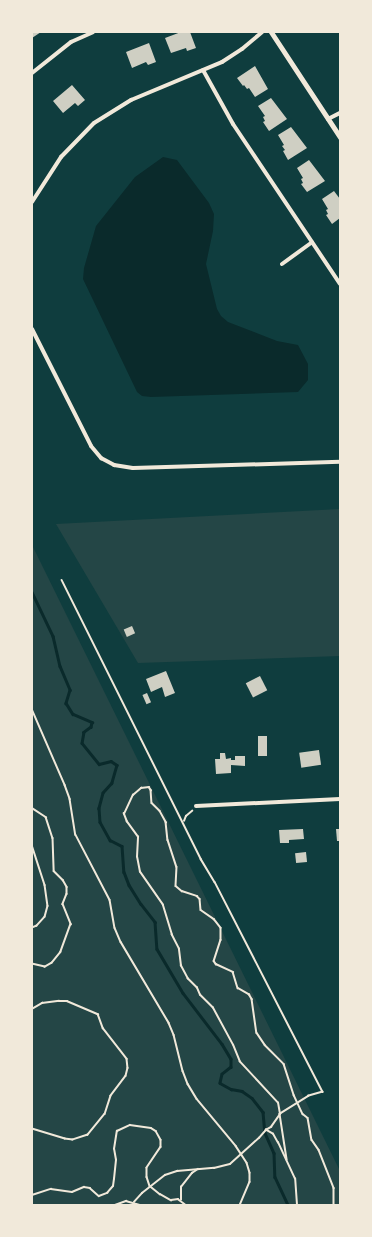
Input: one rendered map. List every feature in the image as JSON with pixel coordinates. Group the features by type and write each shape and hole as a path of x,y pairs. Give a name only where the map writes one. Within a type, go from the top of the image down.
{"street":[{"path":"32,72 71,42 93,32"},
{"path":"32,202 60,157 76,139 94,123 131,100 222,62 262,32"},
{"path":"271,32 340,137"},
{"path":"203,70 233,124 340,284"},
{"path":"328,119 340,113"},
{"path":"282,264 312,242"},
{"path":"32,329 90,446 101,458 114,465 133,468 340,462"},
{"path":"196,806 340,799"}],"path":[{"path":"62,580 184,821 201,859 215,882 323,1092 309,1096 280,1114 271,1127 266,1130 242,1155 230,1164 177,1171 165,1175 150,1186 134,1202"},
{"path":"32,709 67,792 76,835 110,900 115,928 121,942 169,1023 174,1035 182,1071 188,1084 197,1099 242,1155 250,1173 250,1182 240,1205"},
{"path":"287,1161 280,1114 276,1100 240,1062 233,1044 213,1008 200,995 198,988 188,979 181,966 179,948 172,935 163,905 140,872 137,857 138,837 127,822 124,814 133,795 142,788 149,787 151,790 152,803 160,811 166,822 169,844 177,867 176,886 182,891 197,896 200,899 201,910 214,919 221,928 221,940 214,961 216,964 233,972 238,988 249,994 252,1000 257,1033 265,1045 284,1064 303,1114 308,1118 312,1140 319,1150 334,1188 334,1205"},
{"path":"184,821 186,816 196,806"},
{"path":"32,808 46,817 53,838 54,871 64,880 67,894 63,904 70,924 61,952 52,963 45,967 32,964"},
{"path":"181,816 186,816"},
{"path":"32,845 45,885 48,906 45,917 37,926 32,928"},
{"path":"32,1008 42,1003 59,1000 67,1001 98,1014 103,1028 126,1059 128,1068 126,1076 110,1096 105,1114 88,1135 73,1140 32,1129"},
{"path":"32,1195 51,1189 72,1192 84,1187 90,1188 99,1196 107,1193 113,1186 116,1160 114,1149 117,1131 130,1125 151,1128 156,1131 161,1140 161,1147 147,1168 147,1177 150,1186 155,1191 171,1200 181,1200"},
{"path":"266,1130 273,1134 295,1180 297,1205"},
{"path":"186,1205 181,1200 181,1187 198,1169"},
{"path":"115,1205 126,1201 134,1202 140,1205"}],"shaded area":[{"path":"163,157 177,160 209,203 214,214 213,231 206,264 217,309 221,316 228,322 277,341 298,345 308,364 308,380 298,392 151,397 142,396 137,392 83,279 84,268 96,226 135,177"},
{"path":"340,509 340,656 138,663 56,524"},
{"path":"32,545 340,1171 340,1205 32,1205"}],"building":[{"path":"32,32 41,32 32,38"},
{"path":"181,32 190,32 196,48 187,51 186,48 171,53 165,38"},
{"path":"149,43 156,62 148,65 146,62 132,68 126,52"},
{"path":"255,66 268,89 255,97 249,88 247,89 244,85 243,86 237,78"},
{"path":"72,85 85,100 78,106 75,103 63,113 53,101"},
{"path":"271,98 287,119 269,131 263,122 265,121 263,117 265,116 258,106"},
{"path":"291,127 307,148 288,160 283,151 285,150 282,146 284,145 278,135"},
{"path":"309,160 325,181 307,192 301,184 303,183 301,179 303,178 297,168"},
{"path":"334,191 340,199 340,218 332,224 326,215 328,214 326,210 328,209 322,199"},
{"path":"132,626 135,633 127,637 124,630"},
{"path":"166,671 175,693 165,697 162,687 151,692 146,679"},
{"path":"260,676 267,690 253,698 246,683"},
{"path":"147,693 151,702 146,704 142,695"},
{"path":"258,736 267,736 267,756 258,756"},
{"path":"319,750 321,765 301,768 299,753"},
{"path":"220,753 225,753 226,759 231,758 231,760 235,760 235,756 245,756 245,766 231,765 231,773 216,774 215,759 220,759"},
{"path":"303,829 304,839 289,840 289,843 280,843 279,830"},
{"path":"336,829 340,829 340,841 337,841"},
{"path":"306,852 307,862 296,863 295,853"}],"waterway":[{"path":"32,592 53,636 60,666 70,690 66,703 73,714 92,722 91,727 84,732 82,743 99,764 111,761 117,765 112,783 103,793 99,808 100,822 110,840 122,846 124,872 129,885 155,922 157,949 183,993 222,1044 231,1059 231,1067 222,1074 220,1083 231,1089 242,1091 252,1098 263,1112 265,1133 274,1153 275,1177 288,1205"}]}
